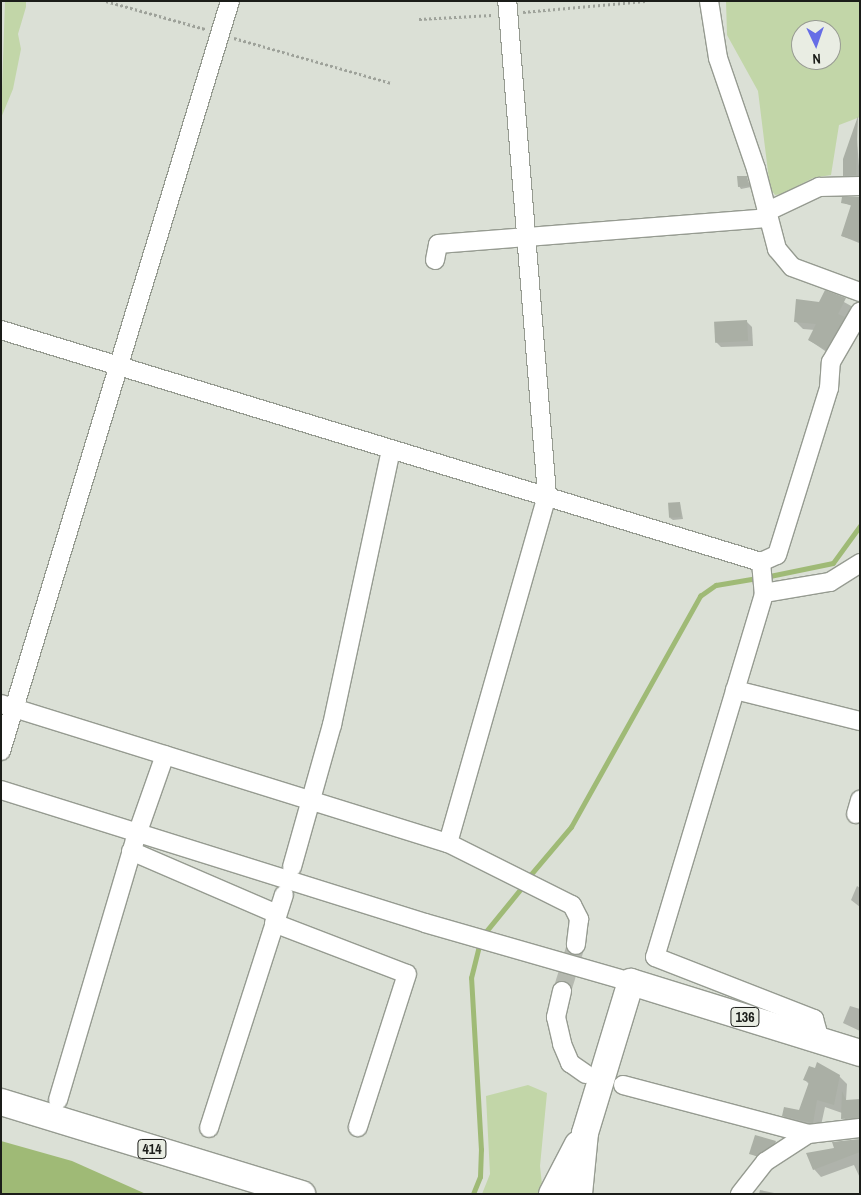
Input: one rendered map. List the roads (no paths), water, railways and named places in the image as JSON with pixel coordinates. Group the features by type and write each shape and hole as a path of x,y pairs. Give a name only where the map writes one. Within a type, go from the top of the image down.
{"highway":[{"name":"136","path":"631,982 860,1053"},
{"path":"579,1194 585,1133 631,982"},
{"name":"414","path":"1,1102 302,1194"},
{"path":"552,1194 585,1133"}],"street":[{"path":"1,751 8,706 119,366 222,34 230,1"},
{"path":"709,1 716,51 756,169 766,215 777,249 792,267 860,292"},
{"path":"448,843 547,494 508,8"},
{"path":"435,260 438,244 527,238 766,215 819,187 860,186"},
{"path":"1,330 391,450 547,494 761,564 777,555 829,388 831,362 860,312"},
{"path":"292,867 313,800 391,450"},
{"path":"764,592 830,582 860,563"},
{"path":"761,564 764,592 655,957 814,1019 820,1040"},
{"path":"735,690 860,720"},
{"path":"8,706 448,843 572,905 579,919 576,945"},
{"path":"58,1100 132,851 165,755"},
{"path":"1,790 425,924 631,982"},
{"path":"132,851 276,919 407,974 358,1127"},
{"path":"209,1128 284,895"},
{"path":"562,990 556,1017 562,1044 570,1063 586,1074"},
{"path":"623,1085 808,1134 860,1128"},
{"path":"740,1194 765,1162 808,1134"}],"waterway":[{"path":"765,577 833,563 860,526"},
{"path":"527,879 571,827 700,596 716,585 758,578"},
{"path":"484,934 523,886"},
{"path":"473,1194 480,1177 481,1150 471,978 480,943"}],"tunnel":[{"path":"562,991 576,945"}]}
